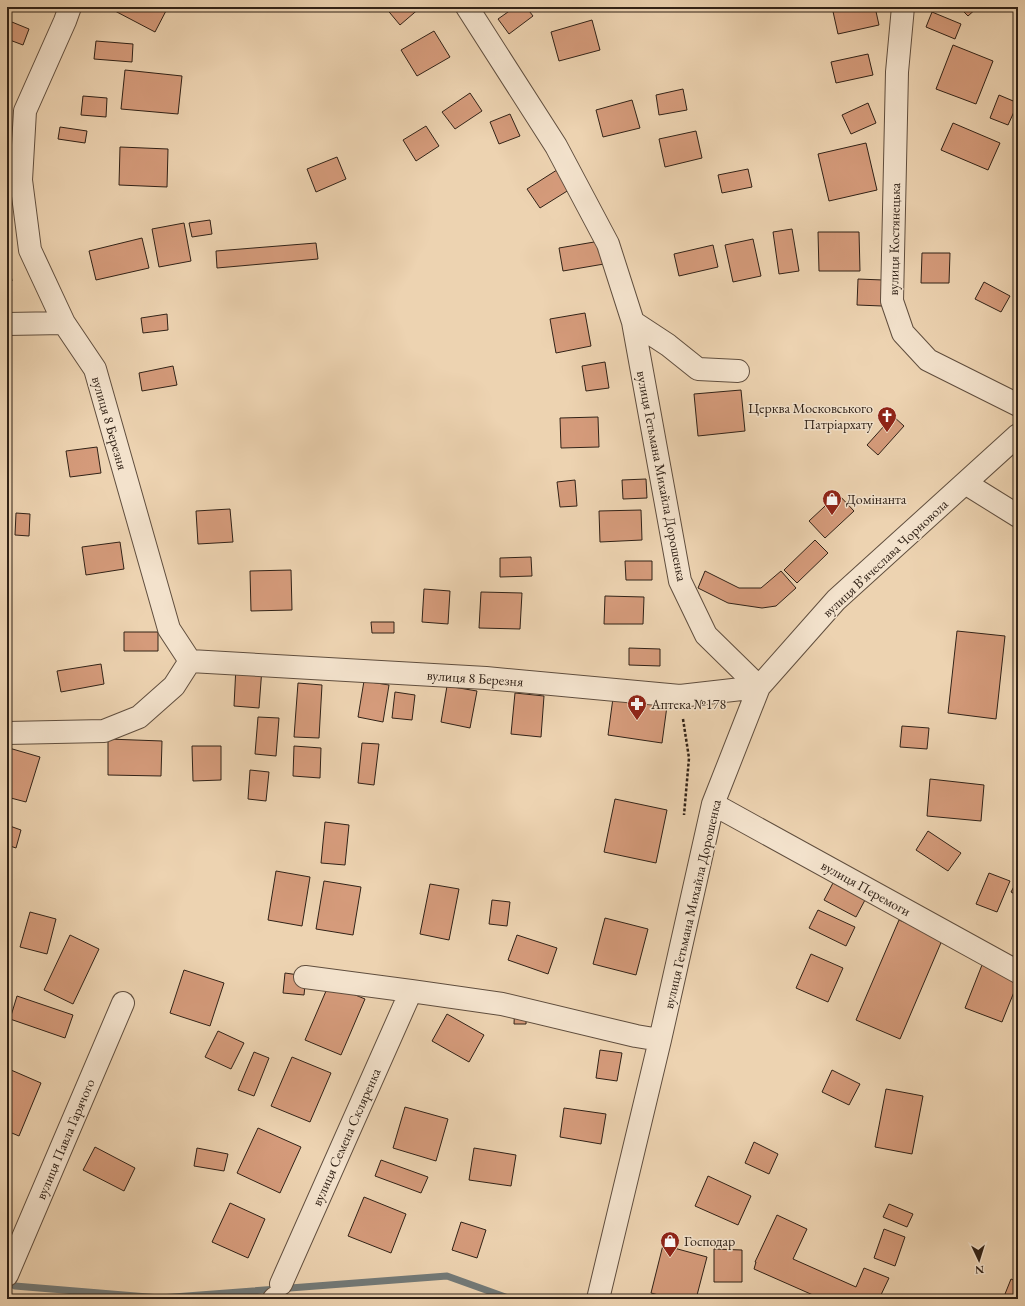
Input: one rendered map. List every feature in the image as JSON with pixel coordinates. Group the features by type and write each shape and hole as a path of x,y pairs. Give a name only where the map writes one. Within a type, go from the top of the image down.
{"street":[{"name":"вулиця 8 Березня","path":"70,7 25,111 20,180 30,250 64,323 95,369 169,629 190,661 486,678 680,696 759,687"},
{"name":"вулиця Гетьмана Михайла Дорошенка","path":"467,7 560,153 608,244 633,322 680,581 706,635 759,687 713,804 660,1040 598,1299"},
{"name":"вулиця Костянецька","path":"902,7 897,72 892,301 903,333 928,360 1018,405"},
{"path":"633,322 668,345 698,369 738,371"},
{"path":"7,324 64,323"},
{"name":"вулиця Вʼячеслава Чорновола","path":"759,687 836,600 1018,435"},
{"path":"965,483 1018,516"},
{"path":"7,733 104,731 139,717 174,686 190,661"},
{"name":"вулиця Перемоги","path":"713,804 1018,972"},
{"path":"306,977 502,1004 636,1036 660,1040"},
{"name":"вулиця Семена Скляренка","path":"277,1294 411,991"},
{"name":"вулиця Павла Гарячого","path":"7,1275 123,1002"}],"path":[{"path":"680,696 689,758 684,819"}],"building":[{"path":"117,7 168,7 155,32 115,11"},
{"path":"385,7 421,7 400,25"},
{"path":"515,7 526,7 533,16 509,34 498,19"},
{"path":"832,7 875,7 879,25 838,34"},
{"path":"959,7 978,7 968,16"},
{"path":"932,12 961,24 955,39 926,27"},
{"path":"7,20 29,29 23,45 7,39"},
{"path":"592,20 600,50 559,61 551,32"},
{"path":"434,31 450,57 417,76 401,50"},
{"path":"96,41 133,44 132,62 94,59"},
{"path":"953,45 993,61 976,104 936,89"},
{"path":"868,54 873,75 836,83 831,62"},
{"path":"125,70 182,76 178,114 121,109"},
{"path":"683,89 687,110 659,115 656,95"},
{"path":"470,93 482,111 455,129 442,112"},
{"path":"999,95 1018,103 1008,125 990,118"},
{"path":"83,96 107,98 106,117 81,115"},
{"path":"632,100 640,128 603,137 596,110"},
{"path":"868,103 876,123 851,134 842,115"},
{"path":"510,114 520,136 499,144 490,122"},
{"path":"953,123 1000,143 988,170 941,150"},
{"path":"426,126 439,146 416,161 403,140"},
{"path":"60,127 87,131 85,143 58,139"},
{"path":"696,131 702,158 665,167 659,139"},
{"path":"866,143 877,190 829,201 818,154"},
{"path":"120,147 168,149 167,187 119,185"},
{"path":"337,157 346,179 316,192 307,169"},
{"path":"560,168 572,188 540,208 527,189"},
{"path":"748,169 752,187 722,193 718,175"},
{"path":"210,220 212,234 192,237 189,223"},
{"path":"184,223 191,261 159,267 152,229"},
{"path":"792,229 799,271 779,274 773,232"},
{"path":"818,232 859,232 860,271 819,271"},
{"path":"142,238 149,268 96,280 89,251"},
{"path":"753,239 761,276 733,282 725,245"},
{"path":"600,241 604,264 563,271 559,248"},
{"path":"316,243 318,259 217,268 216,251"},
{"path":"713,245 718,267 679,276 674,254"},
{"path":"7,252 12,281 7,282"},
{"path":"922,253 950,253 949,283 921,283"},
{"path":"858,279 883,280 882,306 857,305"},
{"path":"984,282 1010,296 1001,312 975,299"},
{"path":"585,313 591,346 556,353 550,319"},
{"path":"167,314 168,330 143,333 141,318"},
{"path":"605,362 609,388 586,391 582,366"},
{"path":"173,366 177,385 142,391 139,373"},
{"path":"741,390 745,431 698,436 694,394"},
{"name":"Церква Московського Патріархату","path":"893,416 904,426 878,455 867,445"},
{"path":"598,417 599,447 561,448 560,418"},
{"path":"97,447 101,473 70,477 66,451"},
{"path":"646,479 647,498 623,499 622,480"},
{"path":"575,480 577,506 560,507 557,482"},
{"name":"Домінанта","path":"838,494 854,511 825,538 809,521"},
{"path":"230,509 233,542 198,544 196,511"},
{"path":"641,510 642,540 600,542 599,511"},
{"path":"16,513 30,514 29,536 15,535"},
{"path":"815,540 828,553 797,583 784,570"},
{"path":"120,542 124,569 86,575 82,547"},
{"path":"531,557 532,576 500,577 500,558"},
{"path":"625,561 652,561 652,580 626,580"},
{"path":"291,570 292,610 251,611 250,571"},
{"path":"705,571 739,588 761,588 781,571 796,588 776,606 762,608 728,603 698,588"},
{"path":"424,589 450,591 448,624 422,622"},
{"path":"481,592 522,593 520,629 479,628"},
{"path":"605,596 644,597 643,624 604,624"},
{"path":"371,622 394,622 394,633 372,633"},
{"path":"957,631 1005,636 996,719 948,713"},
{"path":"124,632 158,632 158,651 124,651"},
{"path":"629,648 660,649 660,666 629,665"},
{"path":"101,664 104,684 61,692 57,671"},
{"path":"236,666 262,668 259,708 234,706"},
{"path":"364,681 389,685 383,722 358,717"},
{"path":"298,683 322,685 319,738 294,737"},
{"path":"447,686 477,691 470,728 441,722"},
{"path":"395,692 415,695 412,720 392,718"},
{"path":"515,693 544,696 541,737 511,734"},
{"name":"Аптека №178","path":"613,698 667,706 662,743 608,735"},
{"path":"258,717 279,718 276,756 255,754"},
{"path":"902,726 929,728 927,749 900,747"},
{"path":"108,739 162,741 161,776 108,775"},
{"path":"362,743 379,744 374,785 358,783"},
{"path":"192,746 221,746 221,780 193,781"},
{"path":"294,746 321,748 320,778 293,776"},
{"path":"9,748 40,757 26,802 7,797 7,754"},
{"path":"250,770 269,772 266,801 248,799"},
{"path":"930,779 984,785 981,821 927,816"},
{"path":"615,799 667,810 656,863 604,852"},
{"path":"325,822 349,825 345,865 321,863"},
{"path":"7,825 21,830 16,848 7,845"},
{"path":"928,831 961,853 948,871 916,850"},
{"path":"276,871 310,877 302,926 268,920"},
{"path":"989,873 1010,881 997,912 976,904"},
{"path":"1018,879 1018,896 1011,892"},
{"path":"324,881 361,887 353,935 316,929"},
{"path":"833,883 865,900 856,917 824,900"},
{"path":"430,884 459,889 449,940 420,934"},
{"path":"492,900 510,902 507,926 489,924"},
{"path":"818,910 855,927 846,946 809,928"},
{"path":"30,912 56,919 47,954 20,947"},
{"path":"605,918 648,929 636,975 593,964"},
{"path":"899,920 943,938 900,1039 856,1020"},
{"path":"70,935 99,949 73,1004 44,990"},
{"path":"517,935 557,948 548,974 508,960"},
{"path":"811,954 843,968 828,1002 796,988"},
{"path":"982,965 1018,979 1002,1022 965,1008"},
{"path":"184,970 224,983 210,1026 170,1013"},
{"path":"285,973 306,976 304,995 283,993"},
{"path":"329,984 365,999 341,1055 305,1040"},
{"path":"17,996 73,1015 65,1038 10,1019"},
{"path":"515,1002 527,1002 526,1024 514,1024"},
{"path":"447,1014 484,1035 469,1062 432,1041"},
{"path":"218,1031 244,1043 231,1069 205,1057"},
{"path":"600,1050 622,1053 617,1081 596,1078"},
{"path":"254,1052 269,1058 254,1096 238,1090"},
{"path":"292,1057 331,1073 310,1122 271,1106"},
{"path":"11,1070 41,1083 19,1136 7,1131 7,1080"},
{"path":"832,1070 860,1084 849,1105 822,1092"},
{"path":"886,1089 923,1096 912,1154 875,1147"},
{"path":"405,1107 448,1119 436,1161 393,1148"},
{"path":"564,1108 606,1114 601,1144 560,1137"},
{"path":"258,1128 301,1147 280,1193 237,1173"},
{"path":"754,1142 778,1154 769,1174 745,1163"},
{"path":"95,1147 135,1168 124,1191 83,1170"},
{"path":"197,1148 228,1154 224,1171 194,1166"},
{"path":"474,1148 516,1155 511,1186 469,1180"},
{"path":"381,1160 428,1177 421,1193 375,1176"},
{"path":"708,1176 751,1196 738,1225 695,1206"},
{"path":"364,1197 406,1214 391,1253 348,1236"},
{"path":"230,1203 265,1219 248,1258 212,1242"},
{"path":"889,1204 913,1214 907,1227 883,1217"},
{"path":"777,1215 807,1229 793,1259 856,1287 864,1268 889,1278 879,1299 822,1299 754,1269 755,1262"},
{"path":"461,1222 486,1230 477,1258 452,1250"},
{"path":"884,1229 905,1237 895,1266 874,1258"},
{"path":"663,1245 707,1257 696,1299 674,1299 651,1293"},
{"path":"714,1249 742,1250 742,1282 714,1282"},
{"path":"1011,1279 1018,1282 1018,1299 1003,1299"}],"waterway":[{"path":"15,1286 160,1298 447,1276 511,1299"}],"place":[{"name":"Церква Московського Патріархату","path":"887,433"},
{"name":"Домінанта","path":"832,516"},
{"name":"Аптека №178","path":"637,721"},
{"name":"Господар","path":"670,1258"}]}
